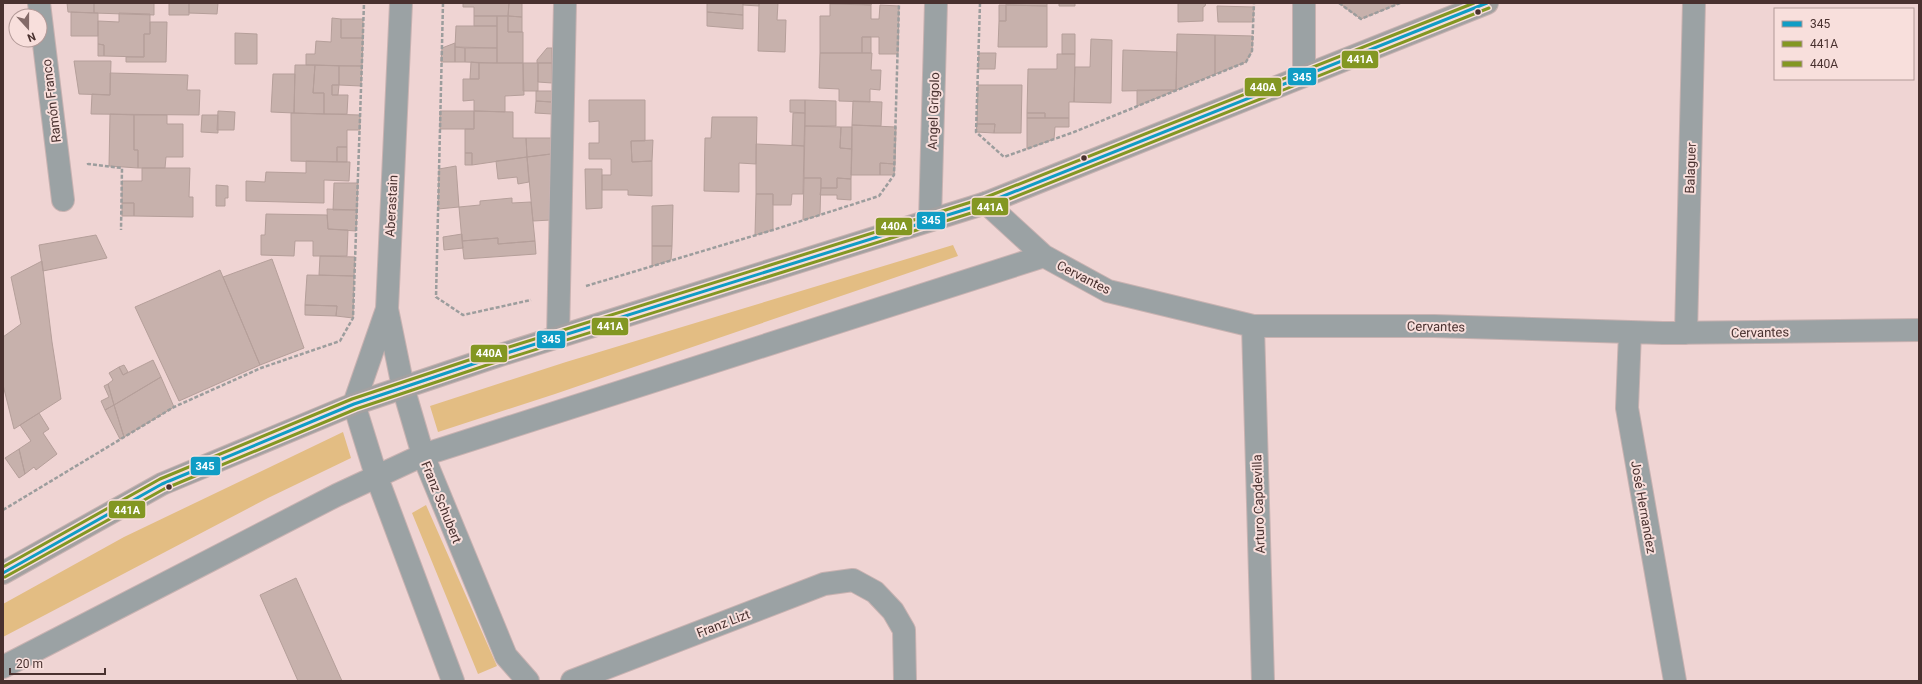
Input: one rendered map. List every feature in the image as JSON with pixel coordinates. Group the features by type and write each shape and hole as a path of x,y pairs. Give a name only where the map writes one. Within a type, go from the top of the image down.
{"main road":[{"path":"3,573 162,484 354,404 558,337 986,203 1487,3"}],"street":[{"name":"Ramón Franco","path":"39,3 63,200"},
{"name":"Aberastain","path":"354,404 387,309 401,3"},
{"path":"558,337 565,3"},
{"name":"Angel Grigolo","path":"930,220 936,3"},
{"path":"1304,3 1304,75"},
{"name":"Balaguer","path":"1686,333 1694,3"},
{"name":"Cervantes","path":"986,203 1044,256 1108,291 1253,326 1434,326 1686,333 1919,330"},
{"path":"3,667 376,476 423,454 1044,256"},
{"name":"Franz Schubert","path":"387,309 403,387 423,454 506,656 528,681"},
{"name":"Arturo Capdevilla","path":"1253,326 1263,681"},
{"name":"José Hernandez","path":"1630,332 1627,408 1675,681"},
{"path":"354,404 376,476 453,681"},
{"name":"Franz Lizt","path":"582,679 824,584 853,580 875,592 893,611 904,630 905,681"}],"path":[{"path":"3,510 174,407 261,368 340,341 353,318 364,3"},
{"path":"443,3 436,297 463,315 560,293 773,230 879,196 894,175 899,3"},
{"path":"980,3 976,132 1004,157 1074,132 1246,62 1252,51 1254,3"},
{"path":"1339,3 1360,19 1400,3"},
{"path":"88,157 88,164 122,168 121,230"}],"shaded area":[{"path":"953,245 958,256 555,394 438,432 430,406 566,362"},
{"path":"343,432 351,458 268,498 3,637 3,604 124,537"},
{"path":"426,505 497,666 478,674 412,513"}],"building":[{"path":"67,3 94,3 94,13 68,12"},
{"path":"94,3 154,3 154,15 94,13"},
{"path":"169,3 189,3 189,15 169,15"},
{"path":"189,3 218,3 217,14 189,13"},
{"path":"463,3 509,3 508,16 474,16 474,7 463,7"},
{"path":"509,3 522,3 522,17 508,16"},
{"path":"707,3 743,3 743,15 707,12"},
{"path":"743,3 759,3 759,6 743,5"},
{"path":"759,3 778,3 777,20 786,20 785,52 758,51"},
{"path":"841,3 872,3 871,5"},
{"path":"1006,3 1047,3 1047,6 1006,5"},
{"path":"1059,3 1075,3 1075,6 1059,6"},
{"path":"1178,3 1206,3 1203,7 1203,21 1178,22"},
{"path":"1339,3 1400,3 1361,19"},
{"path":"830,4 871,5 871,19 879,19 880,5 899,6 898,54 879,54 879,37 862,37 862,53 820,53 820,16 830,16"},
{"path":"999,5 1006,5 1006,21 999,21"},
{"path":"1006,5 1047,6 1047,47 998,47 999,21 1006,21"},
{"path":"1217,6 1254,7 1253,22 1218,22"},
{"path":"71,12 98,13 98,36 71,36"},
{"path":"707,12 743,15 743,29 707,26"},
{"path":"119,13 150,14 150,34 144,34 144,57 104,56 104,45 98,44 98,21 119,22"},
{"path":"474,16 497,16 497,26 474,26"},
{"path":"497,16 508,16 508,32 523,32 523,63 497,63"},
{"path":"508,16 522,17 522,32 508,32"},
{"path":"332,18 341,19 341,38 363,38 362,66 306,65 306,54 315,54 316,41 331,42"},
{"path":"341,19 363,19 363,38 341,38"},
{"path":"150,22 167,22 166,62 126,62 126,57 144,57 144,34 150,34"},
{"path":"456,26 497,26 497,48 455,47"},
{"path":"235,33 257,34 257,64 235,64"},
{"path":"1062,34 1075,34 1075,54 1062,54"},
{"path":"1177,34 1215,35 1215,74 1176,90"},
{"path":"1215,35 1253,36 1252,51 1246,62 1215,74"},
{"path":"862,37 871,37 871,53 862,53"},
{"path":"1091,39 1112,40 1111,103 1074,102 1075,67 1090,67"},
{"path":"455,43 455,62 441,62 442,48"},
{"path":"98,44 104,45 104,56 98,56"},
{"path":"455,47 465,48 465,62 455,62"},
{"path":"465,48 497,48 497,63 465,62"},
{"path":"547,48 552,48 552,63 537,63 537,60"},
{"path":"1123,50 1177,52 1176,90 1122,91"},
{"path":"820,53 872,53 871,70 881,70 880,90 870,89 870,102 839,101 839,89 819,88"},
{"path":"979,53 996,53 995,69 978,69"},
{"path":"1057,54 1075,54 1074,102 1069,102 1069,118 1045,118 1045,113 1027,113 1028,69 1057,69"},
{"path":"74,61 111,61 110,95 79,94"},
{"path":"471,62 479,63 479,79 470,79"},
{"path":"479,63 523,63 524,95 505,96 505,112 474,111 474,100 463,101 463,79 479,79"},
{"path":"523,63 538,63 538,91 523,91"},
{"path":"538,63 552,63 552,83 538,82"},
{"path":"295,65 315,65 313,93 324,93 324,114 294,113"},
{"path":"315,65 339,66 339,85 332,85 332,95 348,95 347,114 324,114 324,93 313,93"},
{"path":"339,66 362,66 361,86 339,85"},
{"path":"110,73 188,75 187,90 200,90 199,115 91,114 92,94 110,95"},
{"path":"273,74 295,74 294,113 271,112"},
{"path":"332,85 339,85 338,95 332,95"},
{"path":"978,85 1022,85 1021,133 994,133 995,124 977,124"},
{"path":"1137,90 1176,90 1137,106"},
{"path":"536,91 552,91 552,102 536,101"},
{"path":"589,100 645,100 645,141 631,141 632,162 652,161 652,196 628,195 628,190 602,190 602,175 611,175 611,159 589,159 589,143 599,143 599,121 589,122"},
{"path":"790,100 805,100 805,113 790,112"},
{"path":"805,100 836,101 836,126 805,126"},
{"path":"536,101 552,102 552,114 535,113"},
{"path":"853,101 882,102 881,126 852,125"},
{"path":"218,111 235,112 234,130 217,130"},
{"path":"440,111 474,111 474,129 440,129"},
{"path":"474,111 513,112 513,138 526,138 527,157 472,165 472,153 465,153 465,129 474,129"},
{"path":"291,113 360,115 360,130 347,130 347,147 337,147 337,162 291,161"},
{"path":"793,113 805,113 804,146 792,145"},
{"path":"1027,113 1045,113 1045,118 1027,118"},
{"path":"110,114 134,115 134,150 138,150 138,168 109,166"},
{"path":"134,115 167,115 167,124 183,124 183,157 166,157 165,168 138,168 138,150 134,150"},
{"path":"202,115 218,115 218,133 201,132"},
{"path":"712,117 757,117 756,164 739,163 739,192 704,191 705,138 711,138"},
{"path":"1027,118 1069,118 1069,127 1055,127 1054,139 1027,149"},
{"path":"977,124 995,124 994,133 976,132"},
{"path":"852,125 896,127 895,164 880,163 880,175 851,175"},
{"path":"805,126 841,127 840,148 852,149 851,179 837,178 837,188 821,188 821,178 804,178"},
{"path":"841,127 852,127 852,149 840,148"},
{"path":"526,138 551,138 551,154 527,157"},
{"path":"653,140 652,161 632,162 631,141"},
{"path":"756,144 804,146 803,194 792,194 791,205 773,205 773,194 756,194"},
{"path":"337,147 347,147 347,162 337,162"},
{"path":"465,153 472,153 472,165 465,165"},
{"path":"551,154 551,220 533,221 527,157"},
{"path":"527,157 529,182 518,184 517,177 498,179 496,161"},
{"path":"306,161 350,162 349,181 324,180 324,203 246,201 246,181 265,182 266,172 306,173"},
{"path":"880,163 895,164 894,175 880,175"},
{"path":"456,166 459,207 438,209 439,169"},
{"path":"142,168 190,168 189,197 193,197 193,217 134,216 134,203 122,203 122,181 142,181"},
{"path":"585,169 602,169 602,208 586,209"},
{"path":"804,178 821,178 820,215 803,220"},
{"path":"837,178 851,179 851,200 837,199 837,195 820,195 821,188 837,188"},
{"path":"334,183 358,183 357,210 333,210"},
{"path":"216,185 228,186 228,198 225,198 225,206 216,206"},
{"path":"756,194 773,194 773,230 755,235"},
{"path":"512,198 512,203 531,202 535,241 498,244 498,238 462,241 459,207 480,205 480,201"},
{"path":"122,203 134,203 134,216 122,216"},
{"path":"673,205 672,246 652,246 652,206"},
{"path":"327,209 357,210 356,231 328,229"},
{"path":"266,214 327,215 328,229 348,230 347,256 313,256 313,241 295,241 294,256 261,255 261,235 265,235"},
{"path":"462,234 463,248 444,250 443,237"},
{"path":"96,235 107,258 43,271 39,245"},
{"path":"498,238 498,244 535,241 536,254 464,259 462,241"},
{"path":"652,246 672,246 671,260 652,266"},
{"path":"320,256 355,257 354,276 319,275"},
{"path":"272,259 304,348 260,365 223,277"},
{"path":"42,261 61,399 14,429 3,385 3,337 21,324 11,277"},
{"path":"220,270 260,365 179,401 135,307"},
{"path":"307,275 354,276 353,318 336,316 337,306 305,305"},
{"path":"305,305 337,306 336,316 305,315"},
{"path":"153,360 161,377 114,405 108,384 113,380 109,373 119,367 123,375"},
{"path":"124,365 128,372 123,375 119,367"},
{"path":"161,377 174,407 124,437 114,405"},
{"path":"108,384 114,405 105,410 101,401 109,397 104,386"},
{"path":"114,405 124,437 120,439 105,410"},
{"path":"39,413 49,429 43,433 57,454 36,470 34,467 25,474 19,449 31,441 20,425"},
{"path":"19,449 25,474 19,478 5,458"},
{"path":"296,578 342,681 298,681 260,595"}],"transit line":[{"name":"440A","path":"3,567 160,479 352,399 490,353 984,198 1474,3"},
{"name":"345","path":"3,573 162,484 354,404 491,358 986,203 1487,3"},
{"name":"441A","path":"5,577 164,489 356,409 493,363 987,208 1489,8"}]}
